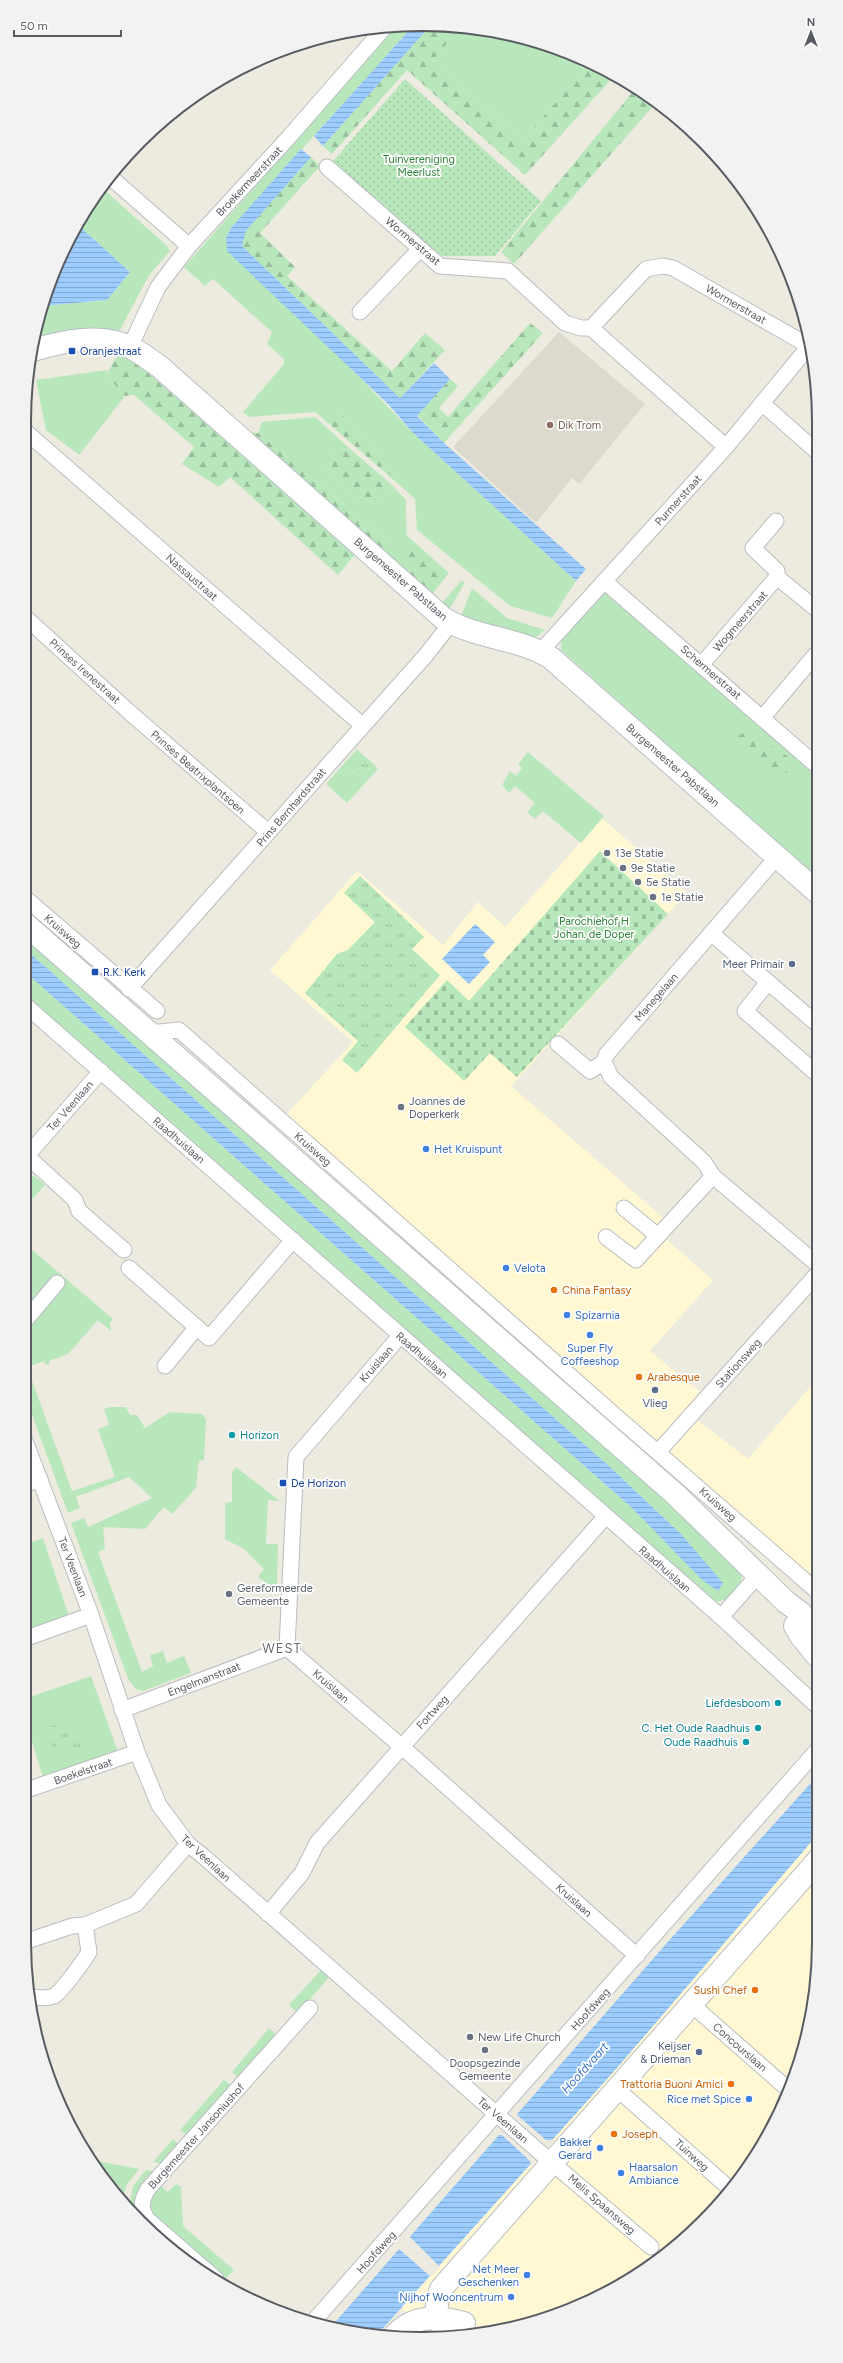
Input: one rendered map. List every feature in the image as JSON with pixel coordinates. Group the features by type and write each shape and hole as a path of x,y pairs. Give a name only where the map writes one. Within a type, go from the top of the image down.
{"street":[{"name":"Broekermeerstraat","path":"130,347 158,287 189,246 289,137 379,33"},
{"name":"Wormerstraat","path":"327,167 440,266 508,270 565,323 581,328 591,328 646,269 663,266 673,268 803,342"},
{"path":"115,181 189,246"},
{"path":"360,312 420,249"},
{"path":"591,328 726,447"},
{"name":"Burgemeester Pabstlaan","path":"38,349 91,339 112,342 130,347 171,376 373,556 451,623 465,629 540,651 551,658 812,888"},
{"name":"Purmerstraat","path":"540,651 726,447 763,404 805,350"},
{"path":"763,404 812,447"},
{"name":"Nassaustraat","path":"31,436 362,725"},
{"path":"776,521 752,548 777,571 777,577 812,606"},
{"name":"Wogmeerstraat","path":"702,664 777,577"},
{"name":"Schermerstraat","path":"604,581 702,664 812,761"},
{"name":"Prinses Irenestraat","path":"31,622 128,711"},
{"name":"Prins Bernhardstraat","path":"129,989 362,725 426,655 451,623"},
{"path":"763,717 812,659"},
{"name":"Prinses Beatrixplantsoen","path":"128,711 268,832"},
{"name":"Manegelaan","path":"604,1062 606,1055 777,857"},
{"name":"Kruisweg","path":"31,903 157,1012"},
{"name":"Kruisweg","path":"31,929 675,1494 759,1574 786,1602 801,1613 812,1628"},
{"path":"711,933 812,1020"},
{"path":"768,982 745,1011 812,1070"},
{"name":"Raadhuislaan","path":"31,1010 721,1617 812,1701"},
{"name":"Kruisweg","path":"150,1033 179,1030 469,1287 812,1587"},
{"path":"558,1044 590,1071 604,1062 611,1077 704,1162 713,1176 812,1260"},
{"name":"Ter Veenlaan","path":"31,1151 101,1072"},
{"path":"31,1163 75,1200 79,1211 124,1250"},
{"path":"606,1237 636,1260 713,1176"},
{"path":"624,1208 658,1236"},
{"path":"129,1268 209,1338 293,1240"},
{"name":"Stationsweg","path":"658,1452 812,1280"},
{"path":"31,1314 58,1283"},
{"path":"437,1286 469,1287"},
{"path":"165,1366 197,1327"},
{"name":"Kruislaan","path":"400,1336 296,1457 286,1648 401,1746 637,1956"},
{"path":"613,1440 617,1417"},
{"name":"Ter Veenlaan","path":"31,1456 91,1615 137,1752 159,1805 188,1844 324,1961 548,2159"},
{"path":"31,1482 40,1479"},
{"path":"675,1494 704,1492"},
{"name":"Fortweg","path":"268,1914 302,1873 317,1843 401,1746 606,1516"},
{"path":"721,1617 759,1574"},
{"name":"Kruisweg","path":"786,1602 791,1618 801,1636 812,1650"},
{"path":"31,1636 91,1615"},
{"name":"Engelmanstraat","path":"122,1710 286,1648"},
{"name":"Boekelstraat","path":"31,1784 137,1752"},
{"name":"Hoofdweg","path":"317,2318 500,2118 637,1956 812,1756"},
{"path":"31,1940 85,1924 136,1904 188,1844"},
{"path":"455,2328 455,2310 451,2298 453,2276 548,2159 617,2088 812,1868"},
{"path":"35,1997 53,1996 83,1961 89,1952 85,1924"},
{"name":"Concourslaan","path":"690,2004 784,2086"},
{"name":"Burgemeester Jansoniushof","path":"147,2220 142,2210 142,2200 148,2189 310,2008"},
{"name":"Tuinweg","path":"617,2088 726,2185"},
{"name":"Melis Spaansweg","path":"548,2159 650,2247"},
{"name":"Burgemeester Jansoniushof","path":"152,2225 172,2242"},
{"path":"400,2331 415,2320 455,2328"},
{"path":"421,2332 429,2329 455,2328"}],"shaded area":[{"name":"Dik Trom","path":"559,332 645,404 579,484 572,478 536,523 453,447"},
{"path":"602,818 687,893 511,1086 667,1221 658,1232 713,1280 650,1351 709,1399 692,1416 748,1459 812,1385 812,1597 274,1128 353,1042 270,970 357,871 443,945 478,902 505,927"},
{"path":"812,1816 811,1967 809,1992 799,2043 782,2091 760,2137 731,2179 715,2199 698,2218 679,2235 659,2251 617,2280 571,2302 523,2319 472,2329 429,2332 386,2295"}],"green space":[{"path":"426,31 456,33 433,60 523,140 586,68 611,80 525,175 407,70 332,154 323,146"},
{"path":"391,32 408,32 231,228 226,238 414,434 576,581 552,618 510,606 417,530 415,499 388,475 392,471 340,412 328,423 315,412 249,417 243,412 284,364 284,359 267,344 272,332 213,279 205,286 184,267"},
{"path":"456,33 472,34 523,44 586,68 523,140 433,60"},
{"name":"Tuinvereniging Meerlust","path":"405,79 541,201 495,256 441,256 332,162"},
{"path":"632,93 652,107 514,264 501,252"},
{"path":"311,157 320,166 260,233 295,267 287,276 392,371 425,333 445,350 400,398 242,246 246,231"},
{"path":"106,192 166,245 170,251 149,275 120,330 94,329 40,339 49,305 107,300 130,272 82,228"},
{"path":"530,323 543,333 450,436 422,410 450,379 458,386 439,408 448,417"},
{"path":"119,353 141,367 356,553 338,575 230,477 219,487 182,464 194,447 134,395 125,396 106,375"},
{"path":"107,370 106,375 125,396 79,455 46,430 36,380"},
{"path":"221,405 248,432 258,433 385,539 381,556 214,409"},
{"path":"422,410 450,436 444,443 417,415"},
{"path":"340,412 392,471 388,475 328,423"},
{"path":"315,417 349,448 327,455 325,470 354,497 379,502 390,483 406,500 407,579 381,556 385,539 258,433 262,422"},
{"path":"349,448 390,483 379,502 354,497 325,470 327,455"},
{"path":"405,534 449,573 428,599 407,579"},
{"path":"461,581 465,582 448,612 442,603"},
{"path":"472,588 507,618 545,630 533,639 460,619"},
{"path":"605,588 812,770 812,875 561,650 562,636"},
{"path":"751,731 794,761 792,773 779,773 732,737"},
{"path":"357,749 363,755 351,770 361,778 374,764 378,769 347,803 326,784"},
{"path":"528,752 604,816 581,843 543,811 535,819 527,812 535,803 515,786 509,793 502,785 510,771 516,776 522,768 518,764"},
{"path":"363,755 374,764 361,778 351,769"},
{"name":"Parochiehof H Johan. de Doper","path":"600,851 668,914 517,1077 490,1053 464,1081 405,1027 447,980 469,1001"},
{"path":"360,876 424,937 412,949 440,975 357,1073 342,1060 358,1041 305,993 337,954 348,950 375,922 344,893"},
{"path":"31,939 600,1438 734,1565 742,1577 736,1591 729,1598 714,1602 31,1001 31,977 632,1508 701,1579 681,1534 611,1468 31,954"},
{"path":"33,1175 45,1185 31,1200 31,1177"},
{"path":"31,1249 113,1319 110,1323 111,1331 98,1320 68,1354 49,1361 50,1364 46,1365 44,1361 31,1366"},
{"path":"31,1378 72,1491 115,1477 98,1429 109,1425 104,1409 111,1407 126,1407 130,1415 137,1415 145,1428 170,1412 202,1414 206,1419 204,1460 199,1461 196,1488 172,1514 164,1507 145,1529 103,1527 105,1549 98,1552 142,1672 153,1666 150,1655 163,1651 167,1663 184,1656 191,1673 143,1691 136,1689 129,1681 71,1523 84,1518 88,1527 152,1498 129,1477 76,1497 80,1508 68,1513 31,1412"},
{"path":"236,1467 280,1501 268,1500 266,1544 278,1544 277,1586 275,1589 258,1577 264,1569 244,1549 225,1539 225,1503 232,1502 232,1473"},
{"path":"43,1538 69,1616 31,1630 31,1542"},
{"path":"91,1676 118,1752 43,1777 31,1739 31,1697"},
{"path":"54,1725 88,1743 78,1758 53,1748 46,1728"},
{"path":"323,1968 330,1976 298,2013 289,2005"},
{"path":"269,2028 277,2036 239,2078 232,2072"},
{"path":"224,2080 233,2087 189,2137 180,2130"},
{"path":"173,2139 180,2146 164,2164 153,2162"},
{"path":"99,2161 139,2169 127,2184 124,2194"},
{"path":"146,2170 157,2172 137,2199 135,2207 130,2201 133,2186"},
{"path":"176,2184 181,2187 183,2226 234,2270 225,2279 149,2212 149,2198 161,2186 168,2192"}],"water":[{"path":"426,31 323,146 314,136 408,32"},
{"path":"301,149 311,157 246,231 242,246 400,398 434,363 450,379 417,416 444,443 586,569 576,581 414,434 388,404 227,251 226,238 231,228"},
{"path":"82,228 130,272 107,300 49,305 61,272"},
{"path":"475,924 495,942 483,955 490,962 469,984 442,959"},
{"path":"31,954 611,1468 681,1534 723,1583 718,1591 701,1579 632,1508 31,977"},
{"name":"Hoofdvaart","path":"812,1782 812,1841 617,2068 382,2330 335,2322 666,1944"}],"pier":[{"path":"517,2111 517,2115 546,2140 555,2140 531,2167 530,2161 502,2135 497,2135"},
{"path":"409,2236 440,2267 431,2277 398,2248"}],"place":[{"name":"Oranjestraat","path":"72,351"},
{"name":"Dik Trom","path":"550,425"},
{"name":"13e Statie","path":"607,853"},
{"name":"9e Statie","path":"623,868"},
{"name":"5e Statie","path":"638,882"},
{"name":"1e Statie","path":"653,897"},
{"name":"Meer Primair","path":"792,964"},
{"name":"R.K. Kerk","path":"95,972"},
{"name":"Joannes de Doperkerk","path":"401,1107"},
{"name":"Het Kruispunt","path":"426,1149"},
{"name":"Velota","path":"506,1268"},
{"name":"China Fantasy","path":"554,1290"},
{"name":"Spizarnia","path":"567,1315"},
{"name":"Super Fly Coffeeshop","path":"590,1335"},
{"name":"Arabesque","path":"639,1377"},
{"name":"Vlieg","path":"655,1390"},
{"name":"Horizon","path":"232,1435"},
{"name":"De Horizon","path":"283,1483"},
{"name":"Gereformeerde Gemeente","path":"229,1594"},
{"name":"Liefdesboom","path":"778,1703"},
{"name":"C. Het Oude Raadhuis","path":"758,1728"},
{"name":"Oude Raadhuis","path":"746,1742"},
{"name":"Sushi Chef","path":"755,1990"},
{"name":"New Life Church","path":"470,2037"},
{"name":"Doopsgezinde Gemeente","path":"485,2050"},
{"name":"Keijser & Drieman","path":"699,2052"},
{"name":"Trattoria Buoni Amici","path":"731,2084"},
{"name":"Rice met Spice","path":"749,2099"},
{"name":"Joseph","path":"614,2134"},
{"name":"Bakker Gerard","path":"600,2148"},
{"name":"Haarsalon Ambiance","path":"621,2173"},
{"name":"Net Meer Geschenken","path":"527,2275"},
{"name":"Nijhof Wooncentrum","path":"511,2297"}],"district":[{"name":"WEST","path":"282,1648"}]}
